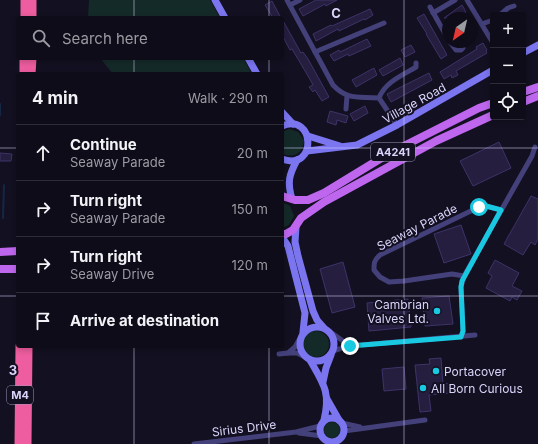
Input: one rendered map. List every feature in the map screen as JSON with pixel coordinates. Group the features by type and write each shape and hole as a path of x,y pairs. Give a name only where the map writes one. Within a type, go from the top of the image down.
{"highway":[{"path":"25,0 25,16"},
{"path":"32,0 32,16"},
{"path":"24,60 24,72"},
{"path":"31,72 32,60"},
{"name":"M4","path":"19,444 20,348"},
{"name":"M4","path":"27,444 28,348"}],"main road":[{"path":"526,91 538,87"},
{"path":"526,101 538,96"},
{"name":"A4241","path":"284,197 292,199 308,200 324,193 388,154 479,108 490,104"},
{"name":"A4241","path":"284,235 290,233 296,227 301,218 307,212 324,202 436,141 490,116"},
{"path":"0,252 16,251"},
{"path":"0,269 15,269"}],"street":[{"path":"215,0 224,16"},
{"path":"300,0 288,3 333,85 338,91 347,96 379,98"},
{"path":"434,13 455,0"},
{"path":"467,0 490,38"},
{"path":"503,12 508,8 514,6"},
{"path":"430,7 442,27"},
{"path":"482,24 490,21"},
{"path":"315,52 384,23"},
{"path":"526,51 538,45"},
{"path":"455,48 456,50 461,50 463,48"},
{"path":"249,60 256,72"},
{"path":"379,98 387,85 416,66 416,63"},
{"name":"Village Road","path":"306,151 357,145 397,125 490,72"},
{"path":"346,109 347,96"},
{"path":"379,98 397,125"},
{"path":"284,114 293,124 302,128 308,136 308,147 291,171 288,182 292,199"},
{"path":"284,126 293,124"},
{"name":"Village Road","path":"308,136 342,146"},
{"path":"461,337 463,331 461,287 464,276 532,156 534,147"},
{"path":"284,160 298,160"},
{"name":"Seaway Parade","path":"464,276 452,274 389,282 380,277 374,270 374,264 375,260 380,255 479,207 486,206 501,210"},
{"path":"296,227 295,242 313,310 317,320 332,337 334,344 323,382"},
{"path":"284,239 288,246 305,313 299,345 301,351 308,358 323,382 327,399 341,422 342,438"},
{"path":"288,352 295,347 302,335 313,327 326,330 350,346"},
{"path":"279,354 288,352 297,353 316,361 328,357 332,352 350,346 475,335"},
{"path":"327,399 320,430 325,440 334,442 363,427"},
{"path":"322,423 333,417 341,422 363,427 425,420"},
{"name":"Sirius Drive","path":"194,444 296,432 322,423"},
{"name":"Sirius Drive","path":"296,432 325,440"}],"green space":[{"path":"89,0 210,0 219,16 88,16"},
{"path":"102,60 244,60 251,72 111,72"},
{"path":"289,129 298,132 304,140 302,148 297,154 290,156 284,154 284,131"},
{"path":"284,203 290,206 294,216 289,225 284,227"},
{"path":"316,331 325,335 329,344 325,353 316,357 307,353 303,344 307,335"},
{"path":"332,422 338,424 340,430 338,436 332,438 326,436 324,430 326,424"}],"building":[{"path":"316,0 337,0 326,6 325,4 303,16 299,9"},
{"path":"272,1 280,16 272,16 265,5"},
{"path":"462,5 466,12 452,12"},
{"path":"370,9 373,15 365,20 364,19 339,31 338,29 316,41 313,34"},
{"path":"424,14 447,55 441,59 417,18"},
{"path":"284,23 301,53 303,52 308,59 329,97 322,101 315,90 313,92 309,87 313,85 311,81 292,49 290,50 284,39"},
{"path":"367,39 371,46 349,56 348,54 334,61 330,55 339,50 340,52"},
{"path":"483,43 487,53 456,71 458,75 452,78 451,75 444,79 440,72 477,49 478,46"},
{"path":"411,45 415,52 405,57 401,50"},
{"path":"400,58 403,65 383,76 379,70"},
{"path":"374,68 377,75 356,87 352,80"},
{"path":"429,73 432,80 391,102 387,94"},
{"path":"365,106 368,113 354,121 350,114"},
{"path":"330,111 348,116 346,123 337,120 336,125 327,122"},
{"path":"499,142 511,168 473,186 460,161"},
{"path":"0,153 12,154 11,161 0,161"},
{"path":"531,196 538,199 538,239 535,245 531,242 523,255 504,244"},
{"path":"461,225 471,254 444,263 434,234"},
{"path":"495,260 519,273 512,286 522,291 517,300 512,297 510,301 486,288 492,276 488,273"},
{"path":"343,262 355,307 332,313 320,269"},
{"name":"Cambrian Valves Ltd.","path":"449,296 453,324 425,326 422,298"},
{"path":"408,299 411,327 369,331 367,303"},
{"path":"441,358 443,384 451,383 452,393 429,395 431,411 420,412 415,365 430,364 429,359"},
{"path":"404,367 406,389 384,391 382,369"}],"waterway":[{"path":"0,104 0,115"},
{"path":"3,218 4,185"}],"place":[{"name":"Cambrian Valves Ltd.","path":"437,311"},
{"name":"Portacover","path":"436,371"},
{"name":"All Born Curious","path":"423,388"}],"route":[{"path":"350,346 461,337 463,331 462,281 501,210 486,206 479,207"}]}
